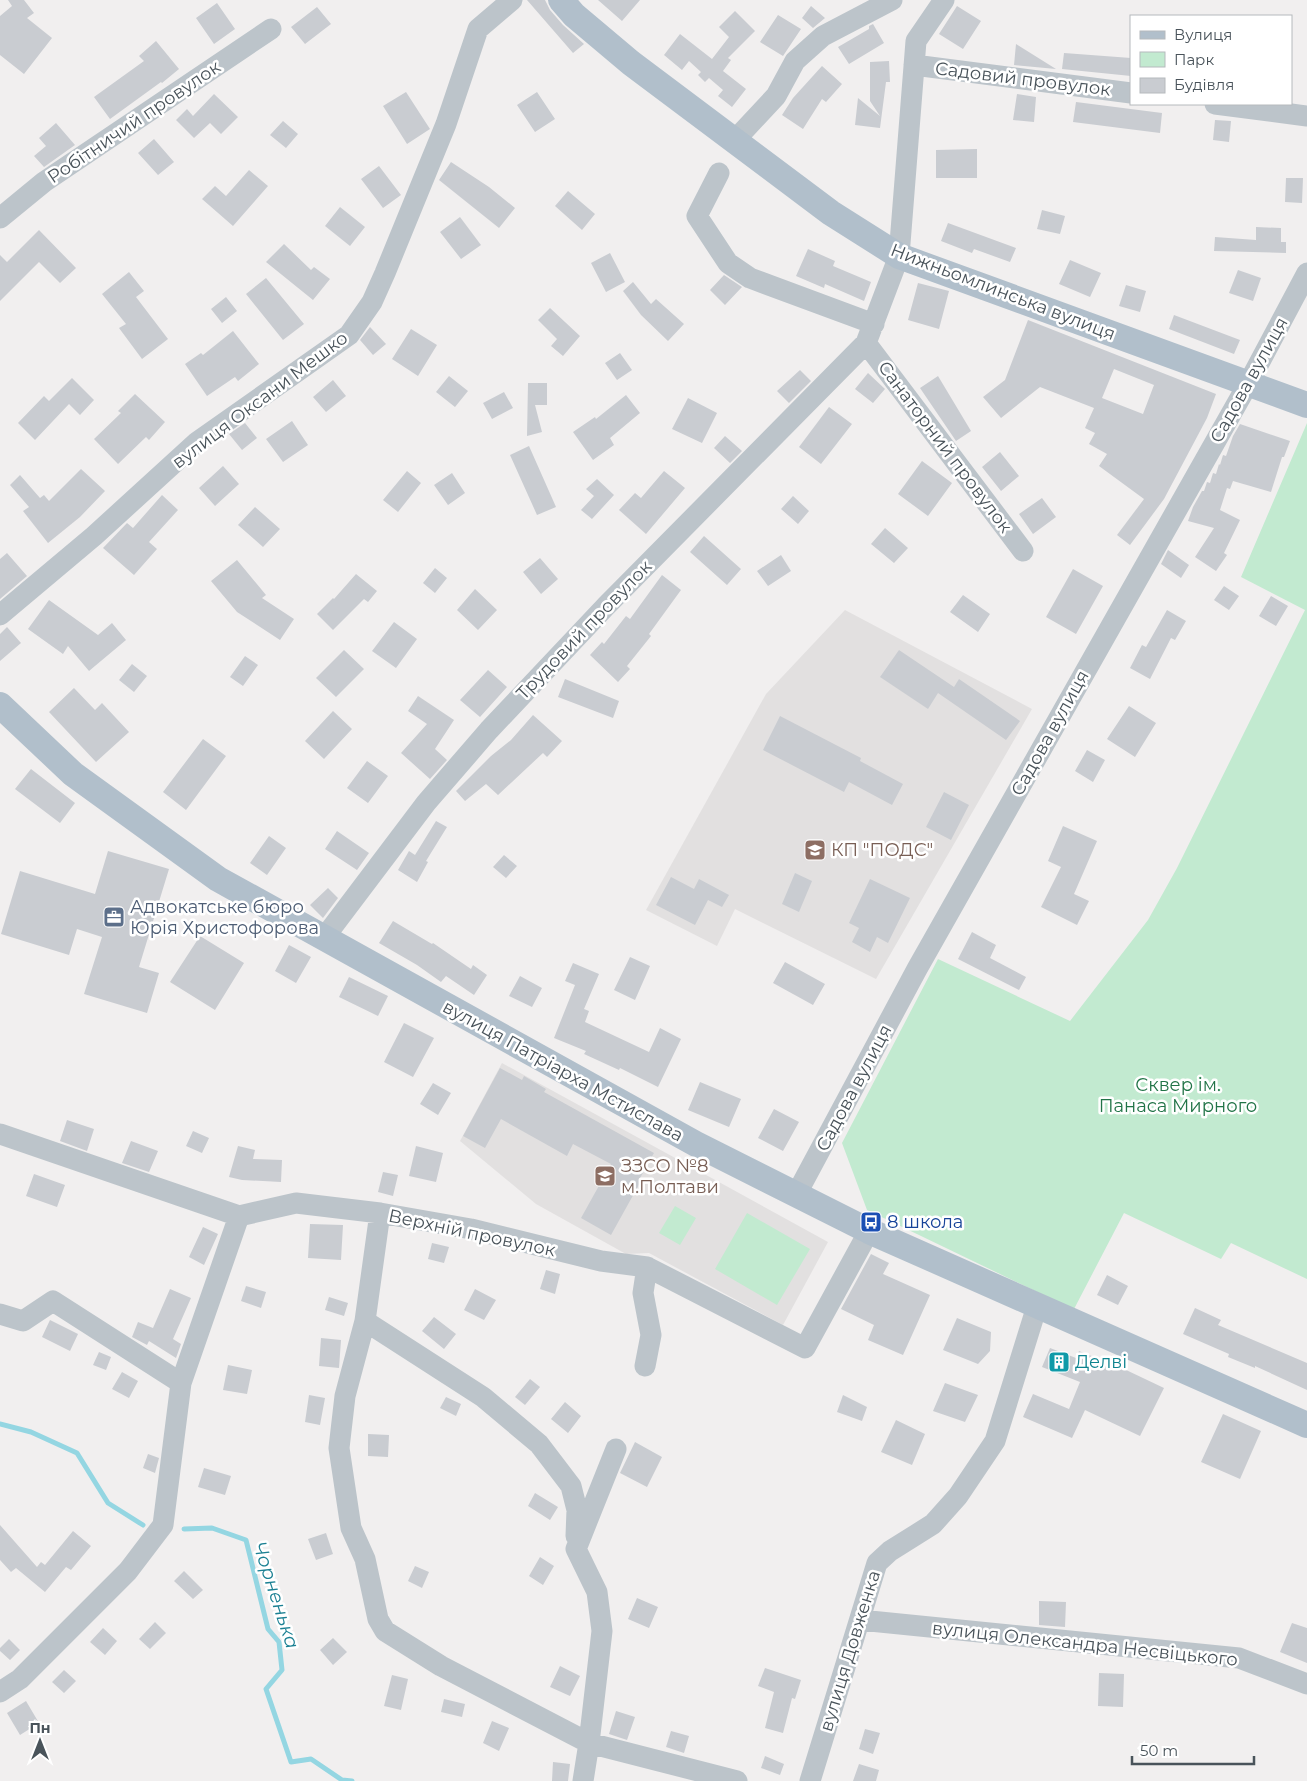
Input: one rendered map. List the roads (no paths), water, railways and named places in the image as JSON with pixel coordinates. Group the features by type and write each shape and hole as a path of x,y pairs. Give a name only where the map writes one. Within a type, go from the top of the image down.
{"main road":[{"name":"Нижньомлинська вулиця","path":"562,0 574,15 631,62 831,212 899,256 1307,405"},
{"name":"вулиця Патріарха Мстислава","path":"0,705 73,774 210,874 696,1144 869,1231 1307,1425"}],"street":[{"name":"вулиця Оксани Мешко","path":"0,615 94,536 197,442 349,335 372,302 385,273 446,124 478,29 512,0"},
{"path":"735,140 776,96 795,62 823,36 892,0"},
{"path":"719,173 697,216 728,263 750,278 870,334 899,256 916,41 944,0"},
{"name":"Робітничий провулок","path":"0,218 44,182 271,29"},
{"name":"Садовий провулок","path":"914,65 1130,93"},
{"path":"1224,105 1307,116"},
{"name":"Садова вулиця","path":"796,1195 917,969 1248,384 1307,273"},
{"name":"Санаторний провулок","path":"870,334 1023,551"},
{"name":"Трудовий провулок","path":"324,938 426,804 489,730 606,606 870,334"},
{"path":"0,1134 239,1216 181,1383 163,1525 128,1571 20,1679 0,1692"},
{"name":"Верхній провулок","path":"239,1216 296,1203 380,1213 471,1229 601,1261 647,1267 805,1348 869,1231"},
{"path":"380,1213 364,1321 345,1396 339,1448 351,1528 365,1559 378,1619 385,1631 441,1666 589,1743 737,1781"},
{"path":"645,1366 651,1335 643,1293 647,1267"},
{"path":"0,1314 24,1321 53,1301 181,1383"},
{"name":"вулиця Довженка","path":"810,1781 877,1563 890,1551 933,1524 958,1496 995,1441 1037,1306"},
{"path":"364,1321 482,1397 539,1444 571,1486 577,1510 576,1549 597,1592 602,1631 583,1781"},
{"path":"576,1549 616,1450"},
{"name":"вулиця Олександра Несвіцького","path":"860,1620 1239,1658 1307,1684"}],"waterway":[{"name":"Чорненька","path":"0,1424 31,1432 77,1453 108,1503 143,1525"},
{"name":"Чорненька","path":"184,1529 212,1528 246,1540 268,1629 279,1642 282,1670 266,1689 291,1762 311,1759 342,1780 352,1781"}],"place":[{"name":"КП \"ПОДС\"","path":"815,850"},
{"name":"Адвокатське бюро Юрія Христофорова","path":"114,917"},
{"name":"ЗЗСО №8 м.Полтави","path":"605,1176"},
{"name":"8 школа","path":"871,1222"},
{"name":"Делві","path":"1059,1362"}],"park label":[{"name":"Сквер ім. Панаса Мирного","path":"1178,1095"}]}
